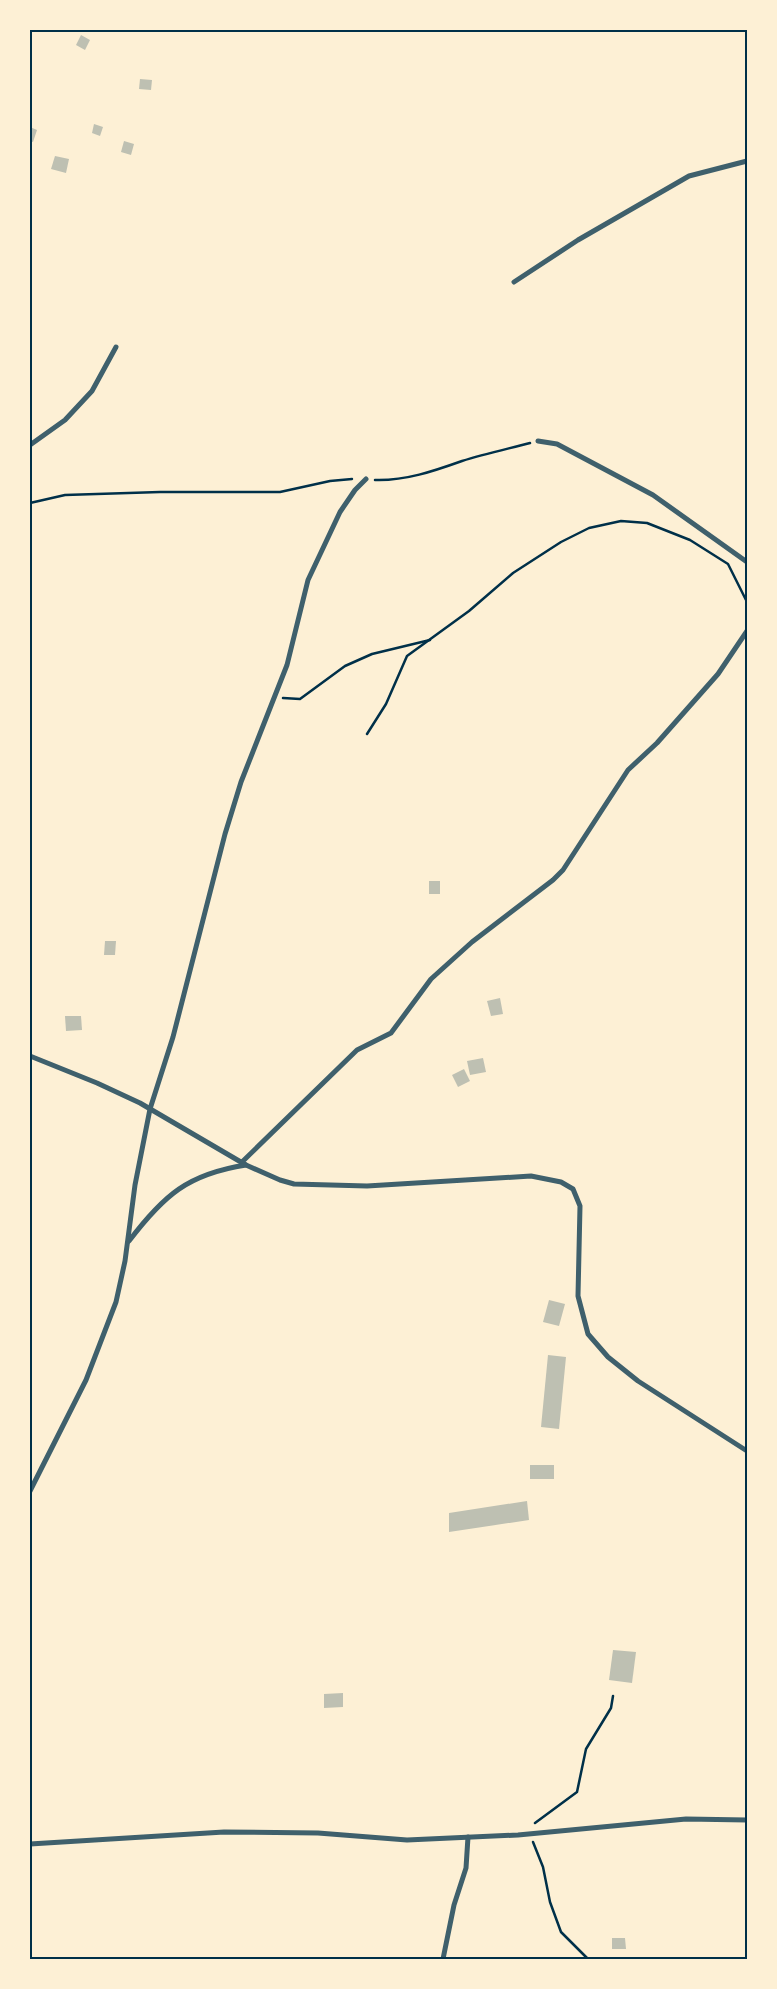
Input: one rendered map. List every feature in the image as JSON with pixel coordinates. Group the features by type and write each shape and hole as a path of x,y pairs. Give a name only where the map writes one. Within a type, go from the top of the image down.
{"street":[{"path":"514,282 578,240 689,176 727,164 747,161"},
{"path":"30,445 65,420 92,391 116,347"},
{"path":"538,441 557,444 653,495 747,562"},
{"path":"30,1491 98,1353 116,1302 129,1241 135,1185 150,1109 173,1037 225,834 241,782 291,653 308,580 340,512 355,490 366,479"},
{"path":"129,1241 156,1209 190,1181 204,1174 244,1163 358,1050 391,1033 431,979 472,942 553,880 563,870 628,770 657,742 718,674 747,631"},
{"path":"30,1056 97,1082 150,1109 244,1163 287,1182 327,1186 410,1184 531,1176 549,1178 573,1189 580,1206 581,1221 578,1296 588,1334 608,1357 638,1381 747,1451"},
{"path":"30,1844 224,1832 318,1833 394,1840 530,1834 686,1820 747,1820"},
{"path":"443,1959 454,1905 466,1868 468,1837"}],"path":[{"path":"30,503 66,495 160,492 280,492 330,481 389,480 440,470 469,459 538,441"},
{"path":"367,734 386,704 407,656 470,611 512,573 560,542 589,528 621,521 647,523 690,540 728,564 747,602"},
{"path":"273,698 300,699 345,666 372,654 431,639"},
{"path":"520,1834 577,1792 586,1749 611,1708 613,1696"},
{"path":"530,1834 543,1867 550,1902 560,1932 588,1959"}],"building":[{"path":"81,35 90,40 85,50 76,45"},
{"path":"140,79 152,80 151,90 139,89"},
{"path":"94,124 103,127 100,136 92,133"},
{"path":"30,127 37,130 33,142 30,141"},
{"path":"124,141 134,144 131,155 121,152"},
{"path":"55,156 69,159 66,173 51,169"},
{"path":"429,881 440,881 440,894 429,894"},
{"path":"105,941 116,941 115,955 104,955"},
{"path":"500,998 503,1014 491,1016 487,1001"},
{"path":"65,1016 81,1016 82,1030 66,1031"},
{"path":"483,1058 486,1072 470,1075 467,1061"},
{"path":"464,1069 470,1081 458,1087 452,1075"},
{"path":"549,1300 565,1304 559,1326 543,1322"},
{"path":"548,1355 566,1357 559,1429 541,1427"},
{"path":"530,1465 554,1465 554,1479 530,1479"},
{"path":"527,1501 529,1520 449,1532 449,1513"},
{"path":"613,1650 636,1652 632,1683 609,1680"},
{"path":"343,1693 343,1707 324,1708 324,1694"},
{"path":"612,1938 625,1938 626,1949 612,1949"}]}
